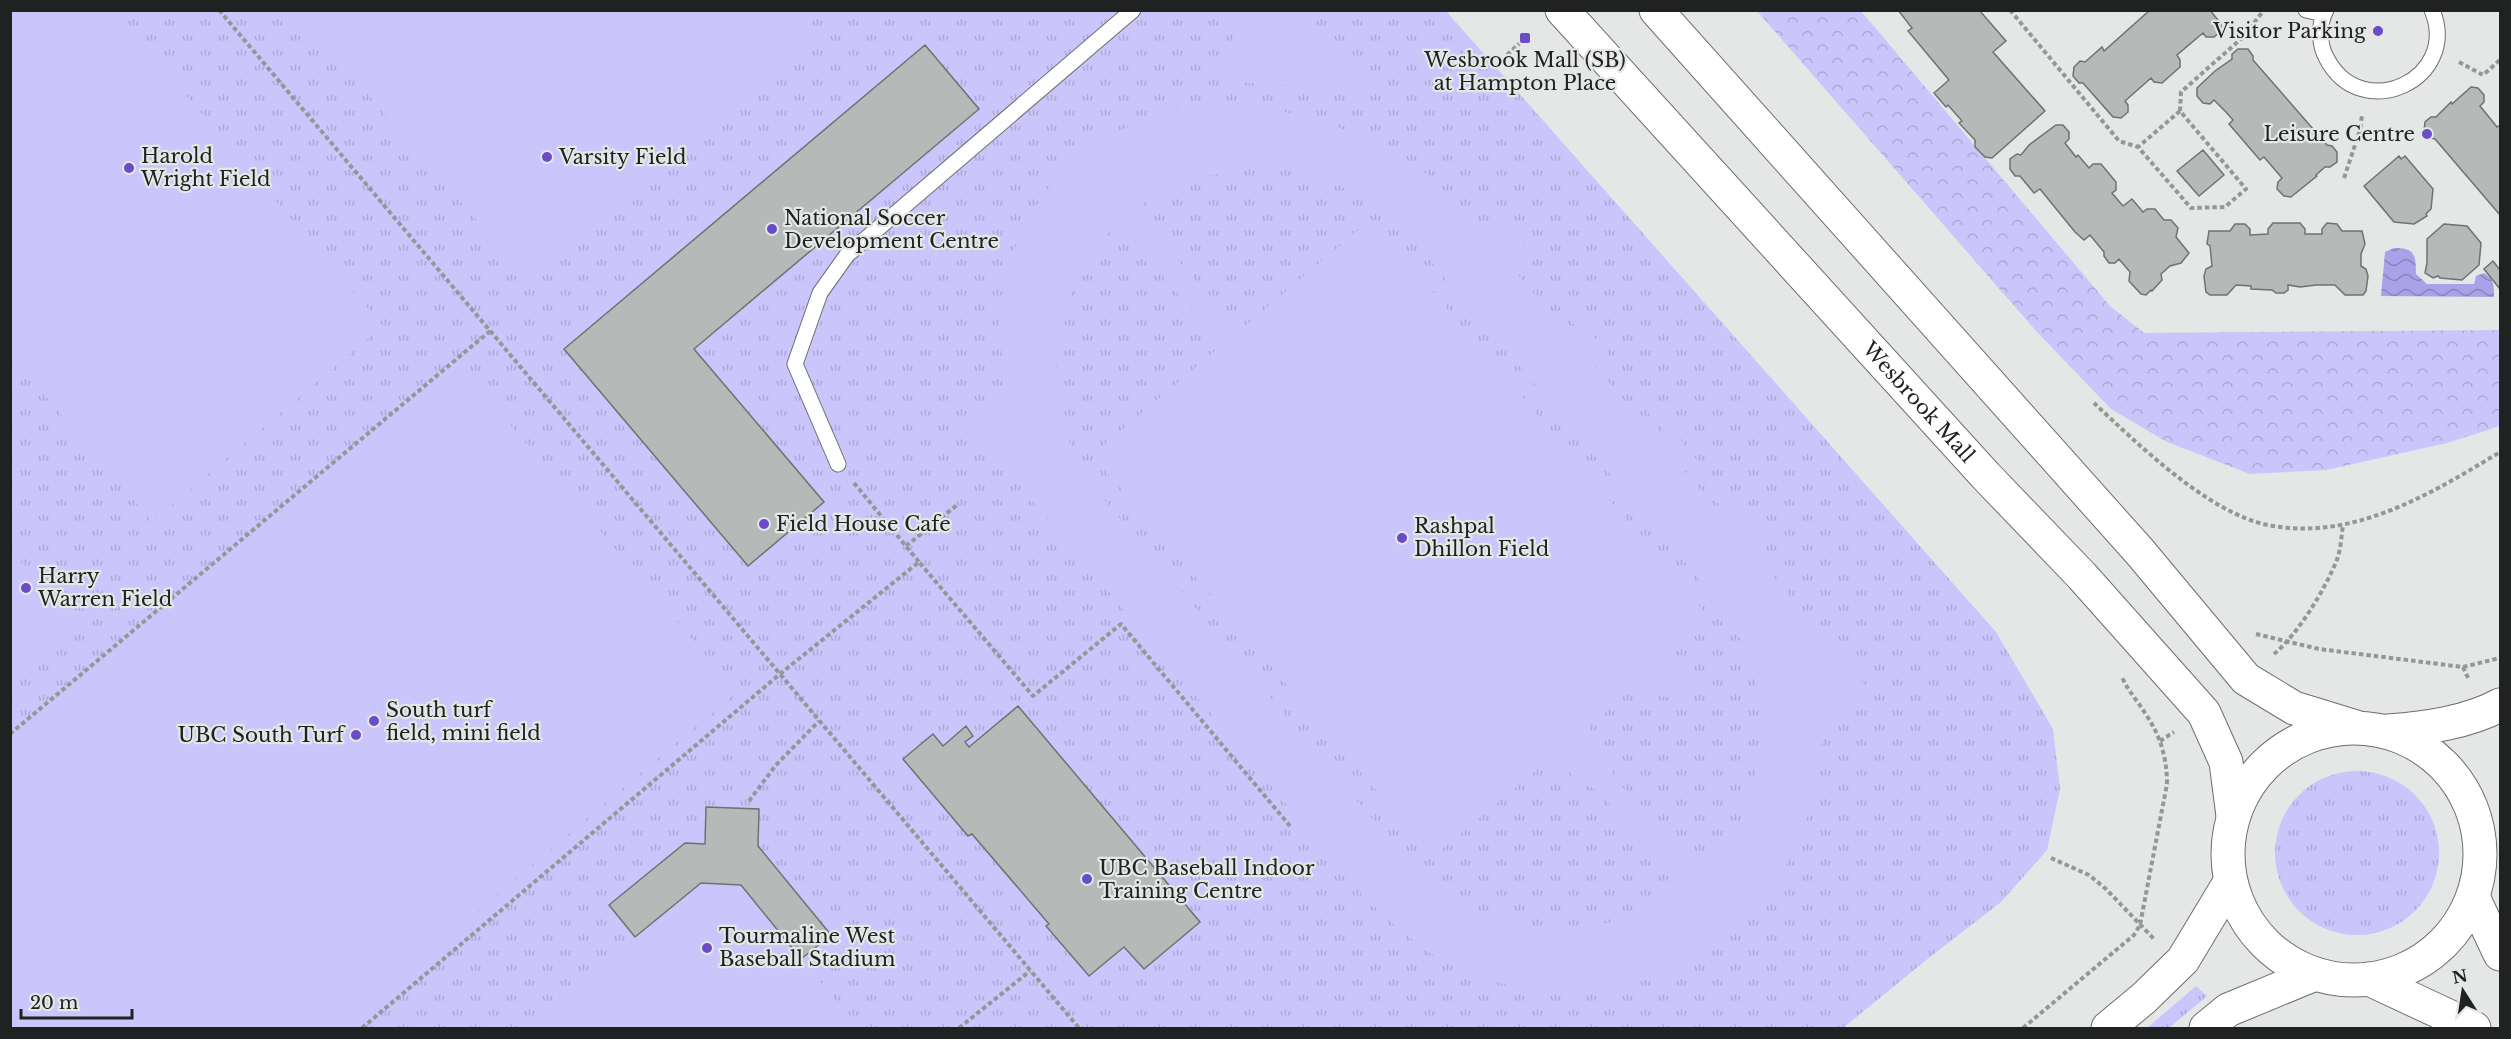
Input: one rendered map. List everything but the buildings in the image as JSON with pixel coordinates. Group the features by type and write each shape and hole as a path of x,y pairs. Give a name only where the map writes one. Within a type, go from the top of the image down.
{"main road":[{"name":"Wesbrook Mall","path":"1562,10 1986,476 2082,576 2204,713 2226,762 2233,816"},
{"path":"1656,10 2140,552 2246,680 2294,708 2371,729 2415,743 2436,756 2466,794 2476,819 2481,859 2473,897 2457,927 2432,952 2397,973 2369,979 2342,979 2315,974 2273,951 2257,935 2244,916 2230,882 2228,859 2233,816 2245,789 2259,770 2278,752 2301,739 2329,730 2371,729 2426,728 2485,713 2500,705"},
{"path":"2481,859 2500,829"},
{"path":"2108,1029 2183,960 2230,882"},
{"path":"2473,897 2500,954"},
{"path":"2206,1029 2228,1010 2315,974"},
{"path":"2369,979 2474,1029"}],"lane":[{"path":"838,464 795,364 820,293 847,255 1134,10"},
{"path":"2306,10 2325,12 2320,33 2323,52 2332,69 2346,82 2364,90 2382,92 2399,88 2415,80 2427,66 2435,50 2437,32 2432,10"}],"path":[{"path":"219,10 1079,1029"},
{"path":"2010,10 2119,141 2139,147 2191,208 2225,207 2247,189 2180,111 2181,92 2242,38 2264,10"},
{"path":"1507,55 1525,38"},
{"path":"2484,75 2500,60"},
{"path":"2344,178 2360,130 2364,90"},
{"path":"2139,147 2180,111"},
{"path":"10,734 490,331"},
{"path":"2094,403 2150,454 2230,511 2266,525 2306,530 2343,526 2412,502 2500,452"},
{"path":"838,464 1033,696 1121,624 1290,826"},
{"path":"906,546 957,505"},
{"path":"2343,526 2337,561 2289,641 2319,649 2463,667 2500,658"},
{"path":"362,1029 780,674 919,562"},
{"path":"2463,667 2473,687"},
{"path":"2023,1029 2134,935 2140,925 2167,784 2167,761 2160,741 2145,712 2128,691"},
{"path":"749,801 776,765 819,721"},
{"path":"2051,858 2089,875 2106,889 2159,943"},
{"path":"959,1029 1030,971"}],"green space":[{"name":"Varsity Field","path":"796,10 817,34 528,280 296,11"},
{"path":"10,11 1446,11 1996,632 2053,729 2060,789 2047,850 2001,902 1843,1028 11,1028"},
{"name":"Harold Wright Field","path":"10,11 114,11 383,326 152,522 11,355"},
{"path":"1244,11 1302,11 1365,69 1380,78 1379,90 1371,94 1357,89 1225,82 1231,46"},
{"path":"1757,11 1861,11 2110,306 2144,333 2500,330 2500,426 2447,443 2326,470 2250,474 2167,442 2111,409 2037,332"},
{"path":"1238,104 1284,112 1352,132 1395,153 1428,175 1465,212 1866,686 1823,720 1815,788 1795,849 1762,901 1719,942 1668,972 1609,989 1546,991 1478,977 1447,963 1418,944 1366,899 963,418 1007,381 999,327 1004,283 1011,258 1033,211 1065,169 1105,138 1147,120 1198,106","holes":["1252,168 1294,171 1347,189 1386,215 1411,238 1725,612 1744,647 1755,677 1760,702 1759,756 1754,784 1745,810 1717,856 1698,874 1615,778 1589,726 1630,691 1680,699 1692,669 1675,653 1712,621 1371,219 1245,326 1218,307 1135,210 1148,200 1176,186 1220,173","1118,224 1201,320 1216,350 1092,455 1433,857 1549,759 1599,792 1681,889 1647,909 1611,922 1574,928 1538,928 1501,920 1467,906 1435,886 1406,859 1092,485 1079,462 1061,416 1056,370 1058,346 1063,321 1079,276 1096,248"]},
{"path":"1498,214 1533,258 1530,261 1724,492 1730,488 1766,533 1751,545 1715,500 1719,497 1525,266 1519,270 1483,226"},
{"name":"UBC South Turf","path":"462,368 737,692 339,1028 11,1028 11,749"},
{"name":"Harry Warren Field","path":"11,550 74,626 10,680"},
{"path":"2357,771 2388,778 2415,795 2432,822 2439,853 2432,884 2415,911 2388,928 2357,935 2326,928 2299,911 2282,884 2275,853 2282,822 2299,795 2326,778"},
{"name":"Tourmaline West Baseball Stadium","path":"701,883 741,885 858,1028 524,1028"},
{"path":"2196,986 2207,996 2169,1028 2147,1028"}],"water":[{"path":"2394,248 2406,249 2413,254 2416,274 2427,284 2474,284 2476,276 2484,273 2493,283 2494,297 2381,296 2385,252"}],"place":[{"name":"Visitor Parking","path":"2378,31"},
{"name":"Wesbrook Mall (SB) at Hampton Place","path":"1525,38"},
{"name":"Leisure Centre","path":"2427,134"},
{"name":"Varsity Field","path":"547,157"},
{"name":"Harold Wright Field","path":"129,168"},
{"name":"National Soccer Development Centre","path":"772,229"},
{"name":"Field House Cafe","path":"764,524"},
{"name":"Rashpal Dhillon Field","path":"1402,538"},
{"name":"Harry Warren Field","path":"26,588"},
{"name":"South turf field, mini field","path":"374,721"},
{"name":"UBC South Turf","path":"356,735"},
{"name":"UBC Baseball Indoor Training Centre","path":"1087,879"},
{"name":"Tourmaline West Baseball Stadium","path":"707,948"}]}
